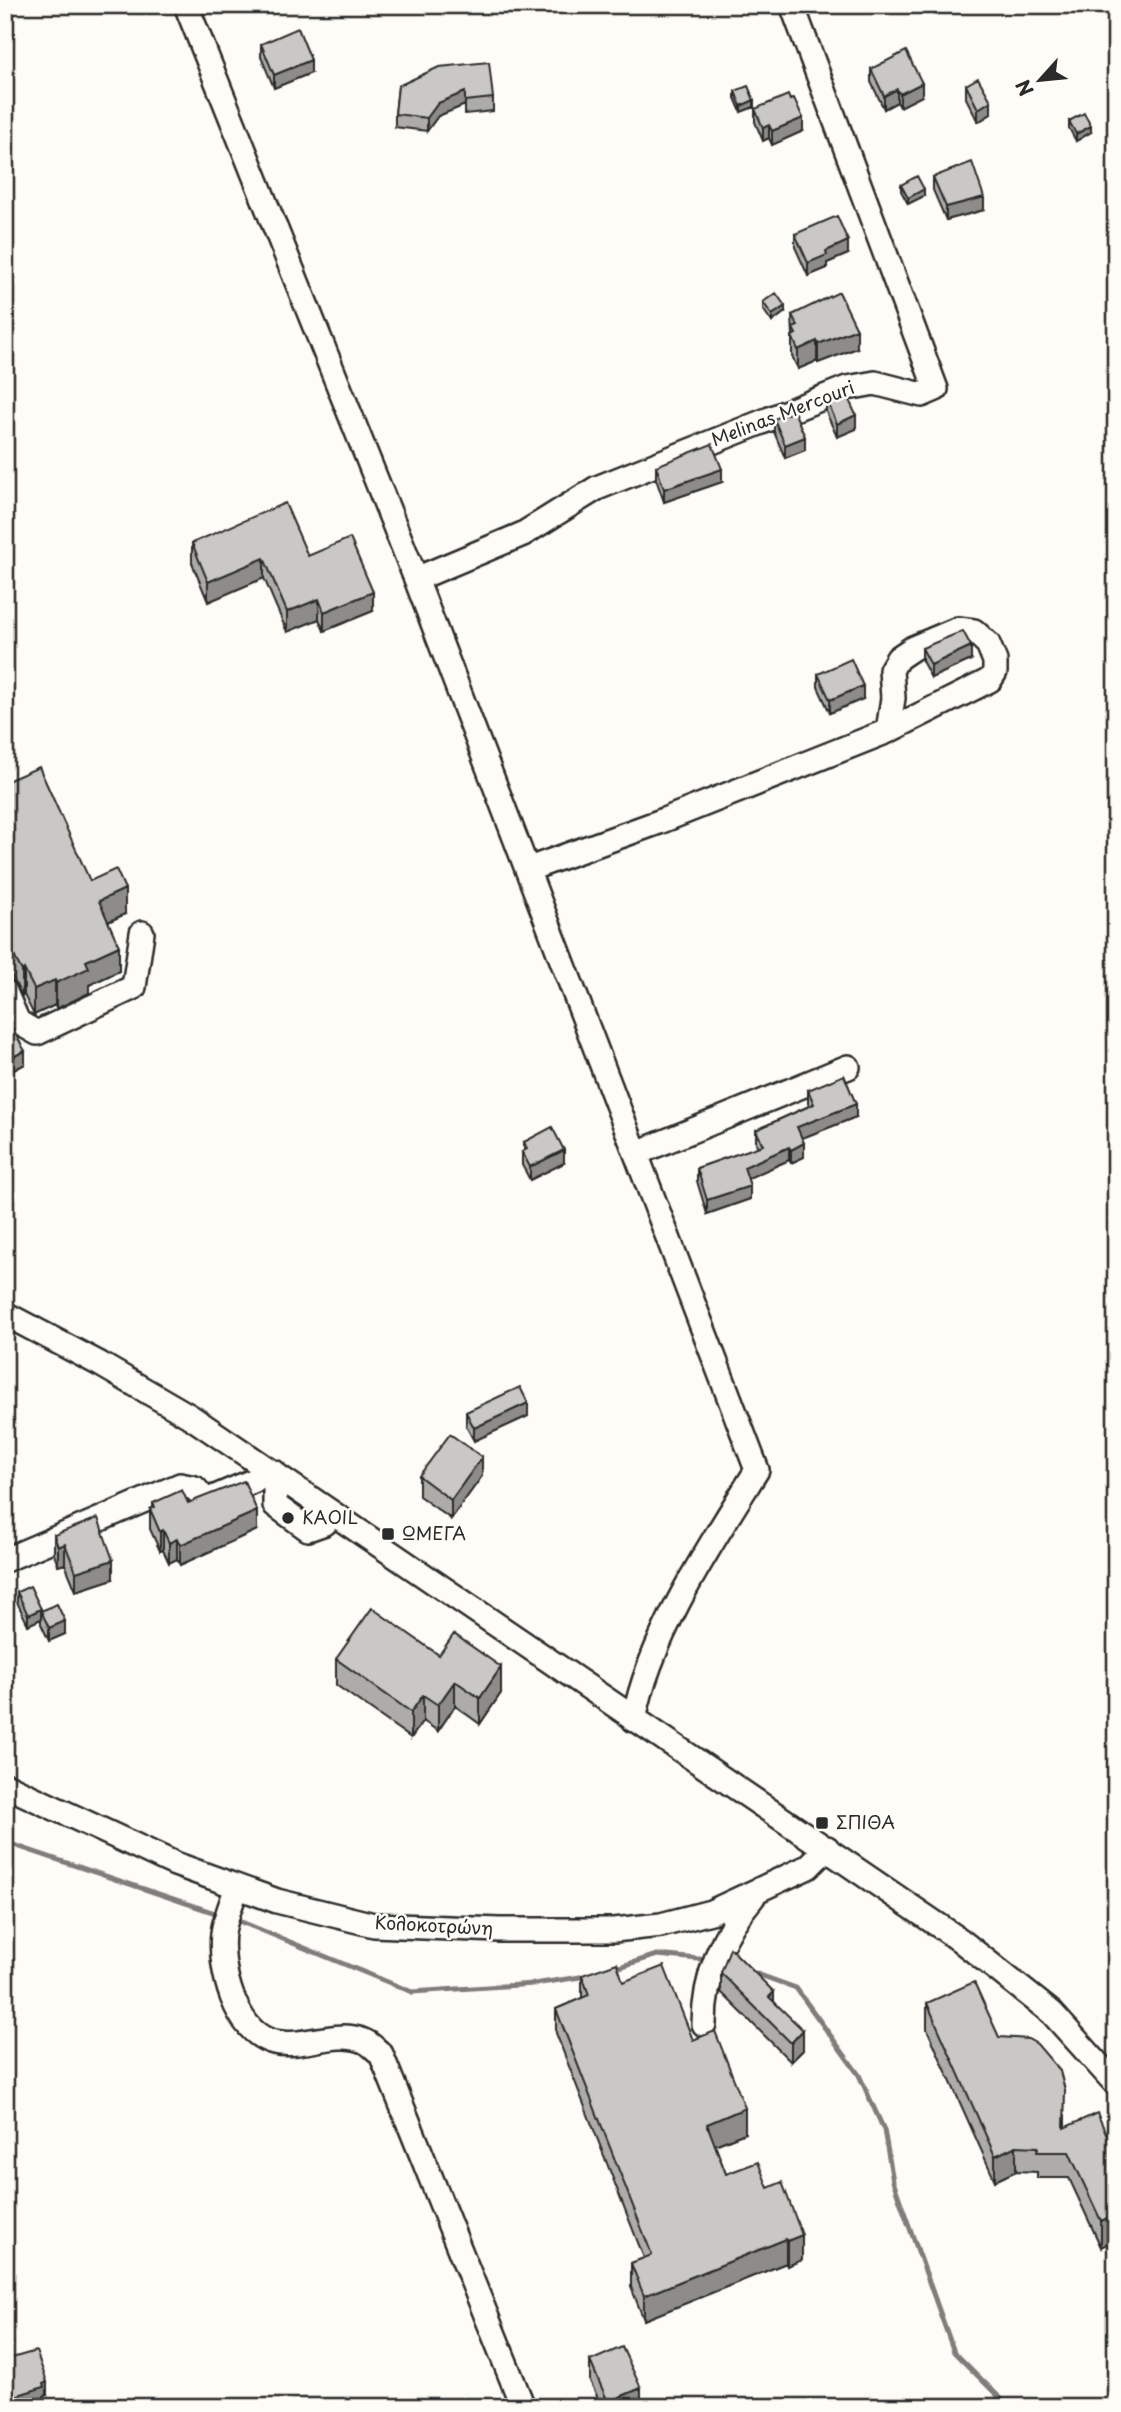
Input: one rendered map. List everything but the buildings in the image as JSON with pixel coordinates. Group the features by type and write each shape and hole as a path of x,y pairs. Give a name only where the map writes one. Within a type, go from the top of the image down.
{"street":[{"path":"186,5 416,579 757,1470 725,1521 652,1654 641,1684 634,1720"},
{"name":"Melinas Mercouri","path":"416,579 523,534 597,488 847,388 875,383 922,395 936,389 792,5"},
{"path":"529,869 681,813 888,731 990,680 995,672 995,661 982,638 969,630 958,629 898,658 891,670 893,698 888,731"},
{"path":"5,992 18,1022 37,1033 134,987 142,933"},
{"path":"637,1153 848,1067"},
{"path":"5,1314 145,1390 274,1480 827,1848 960,1940 1024,1988 1072,2033 1116,2084"},
{"path":"274,1480 275,1506 308,1529 325,1523"},
{"path":"5,1560 180,1485 195,1488 206,1500 274,1480"},
{"name":"Κολοκοτρώνη","path":"5,1785 134,1848 277,1901 374,1925 499,1930 614,1930 661,1926 711,1912 808,1867 827,1848"},
{"path":"237,1887 223,1934 225,1966 236,2010 260,2037 273,2042 289,2044 339,2038 364,2040 381,2054 523,2407"},
{"path":"704,2024 704,2001 719,1950 732,1921 760,1889"}],"waterway":[{"path":"5,1842 221,1915"},
{"path":"234,1919 412,1992 534,1984 587,1976"},
{"path":"613,1969 657,1955 709,1960"},
{"path":"749,1971 796,1988 859,2075 884,2130 893,2181 954,2352 1009,2407"}],"place":[{"name":"KAOIL","path":"288,1518"},
{"name":"ΩΜΕΓΑ","path":"388,1534"},
{"name":"ΣΠΙΘΑ","path":"822,1823"}]}
